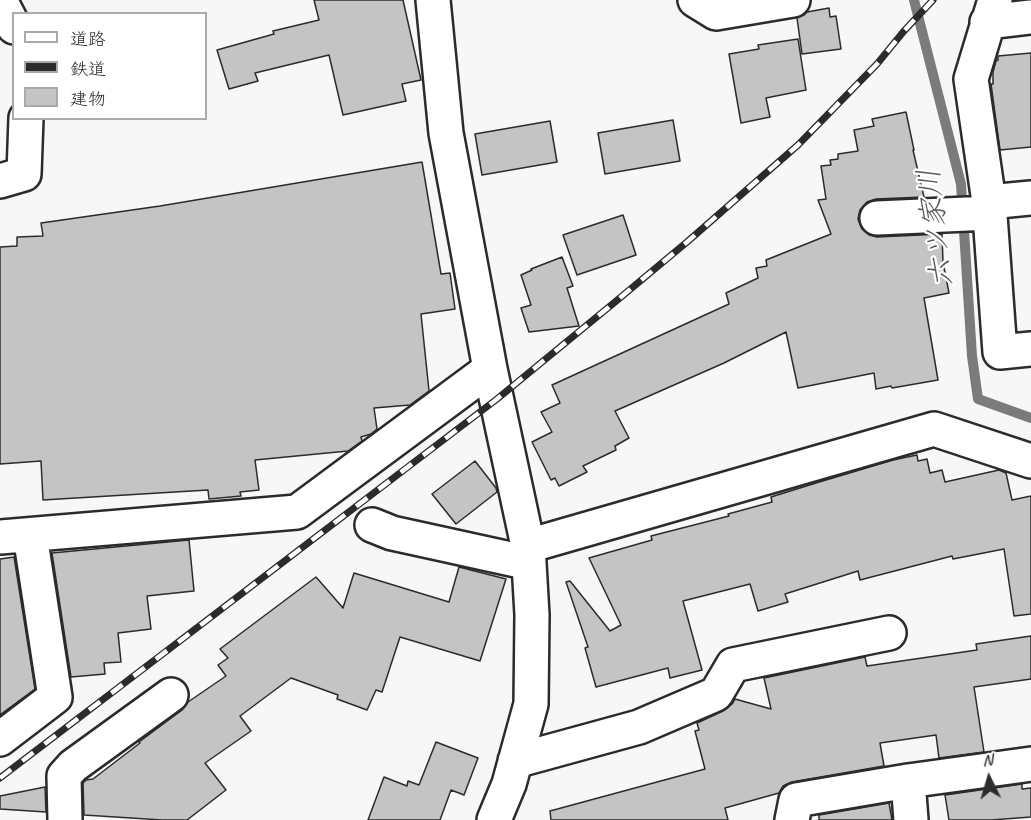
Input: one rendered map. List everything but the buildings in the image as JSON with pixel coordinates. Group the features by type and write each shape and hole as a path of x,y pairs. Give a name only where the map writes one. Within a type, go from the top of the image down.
{"street":[{"path":"0,0 12,23"},
{"path":"433,0 446,133 490,369 529,554 532,615 531,704 509,784 494,820"},
{"path":"695,0 716,13 793,0"},
{"path":"1031,17 991,11 971,79 990,207 1000,352 1031,349"},
{"path":"0,181 24,174 26,120"},
{"path":"877,218 990,207 1031,198"},
{"path":"0,739 55,697 15,536 297,512 490,369"},
{"path":"372,525 392,533 529,554 934,429 1031,461"},
{"path":"515,761 639,727 716,694 733,665 889,633"},
{"path":"65,820 64,776 74,766 171,695"},
{"path":"792,820 796,800 908,781 1031,764"},
{"path":"908,781 911,820"}],"waterway":[{"name":"六ツ家川","path":"914,0 961,184 972,356 978,399 1031,418"}],"railway":[{"path":"0,778 497,399 687,242 798,145 877,64 933,0"}]}
